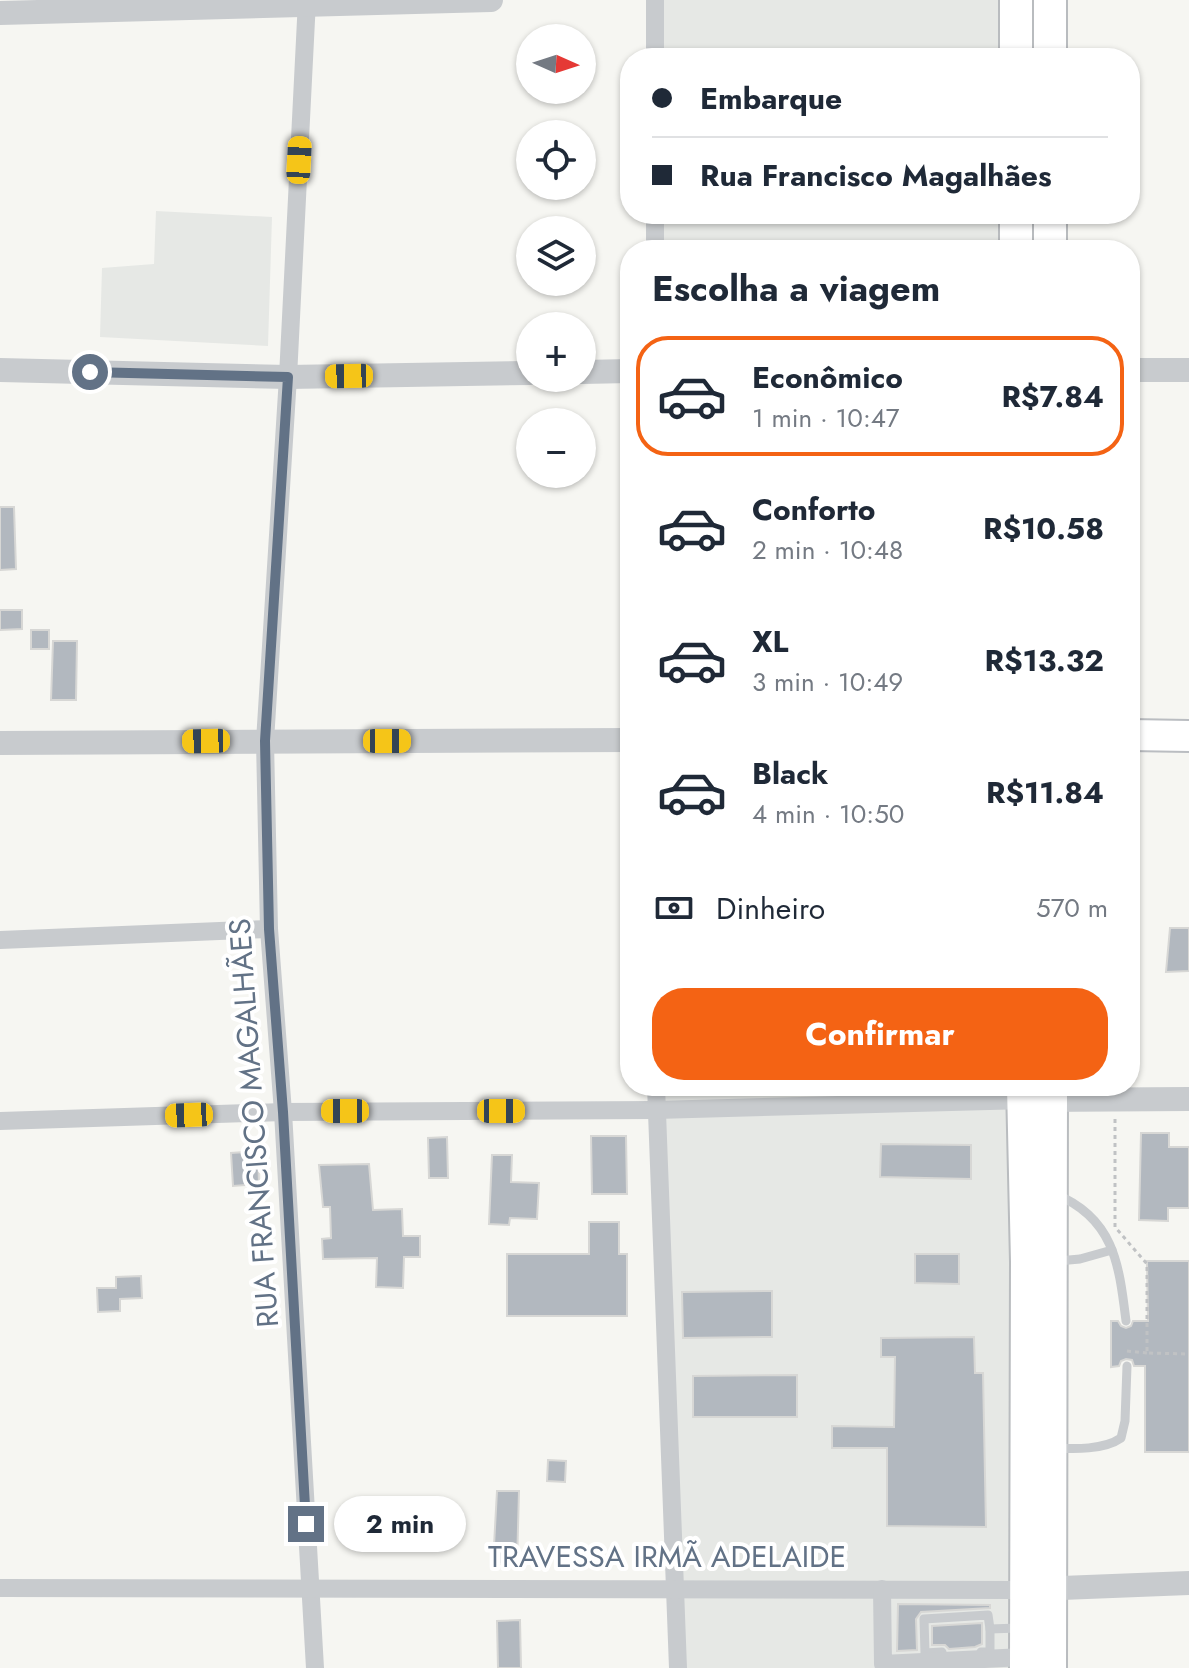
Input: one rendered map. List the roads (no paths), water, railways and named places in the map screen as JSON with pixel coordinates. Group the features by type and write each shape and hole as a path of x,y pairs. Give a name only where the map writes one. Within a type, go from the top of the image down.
{"highway":[{"path":"1016,0 1016,48"},
{"path":"1050,0 1050,48"},
{"path":"1037,1096 1051,1192 1039,1262"},
{"path":"1031,1655 1051,1448 1039,1262 1037,1096"},
{"path":"1031,1655 1037,1589"}],"main road":[{"path":"1140,735 1189,736"}],"street":[{"path":"0,13 131,5 491,0"},
{"path":"655,0 655,48"},
{"name":"RUA FRANCISCO MAGALHÃES","path":"307,3 265,741 269,929 283,1112 315,1668"},
{"path":"0,370 288,377 516,373"},
{"path":"1140,370 1189,370"},
{"path":"596,372 620,371"},
{"path":"0,743 620,740"},
{"path":"0,940 269,929"},
{"path":"656,1096 678,1668"},
{"path":"0,1121 283,1112 656,1110 970,1096"},
{"path":"1076,1096 1189,1099"},
{"name":"TRAVESSA IRMÃ ADELAIDE","path":"0,1588 1037,1589 1189,1583"},
{"path":"882,1589 883,1664 1031,1655"}],"lane":[{"path":"1051,1192 1075,1202 1103,1227 1122,1287 1126,1321"},
{"path":"1039,1262 1080,1259 1112,1250"},
{"path":"1051,1448 1115,1442 1121,1438 1125,1421 1127,1366"},
{"path":"990,1629 990,1652 925,1653 924,1619 988,1615 990,1629 1031,1655"}]}
